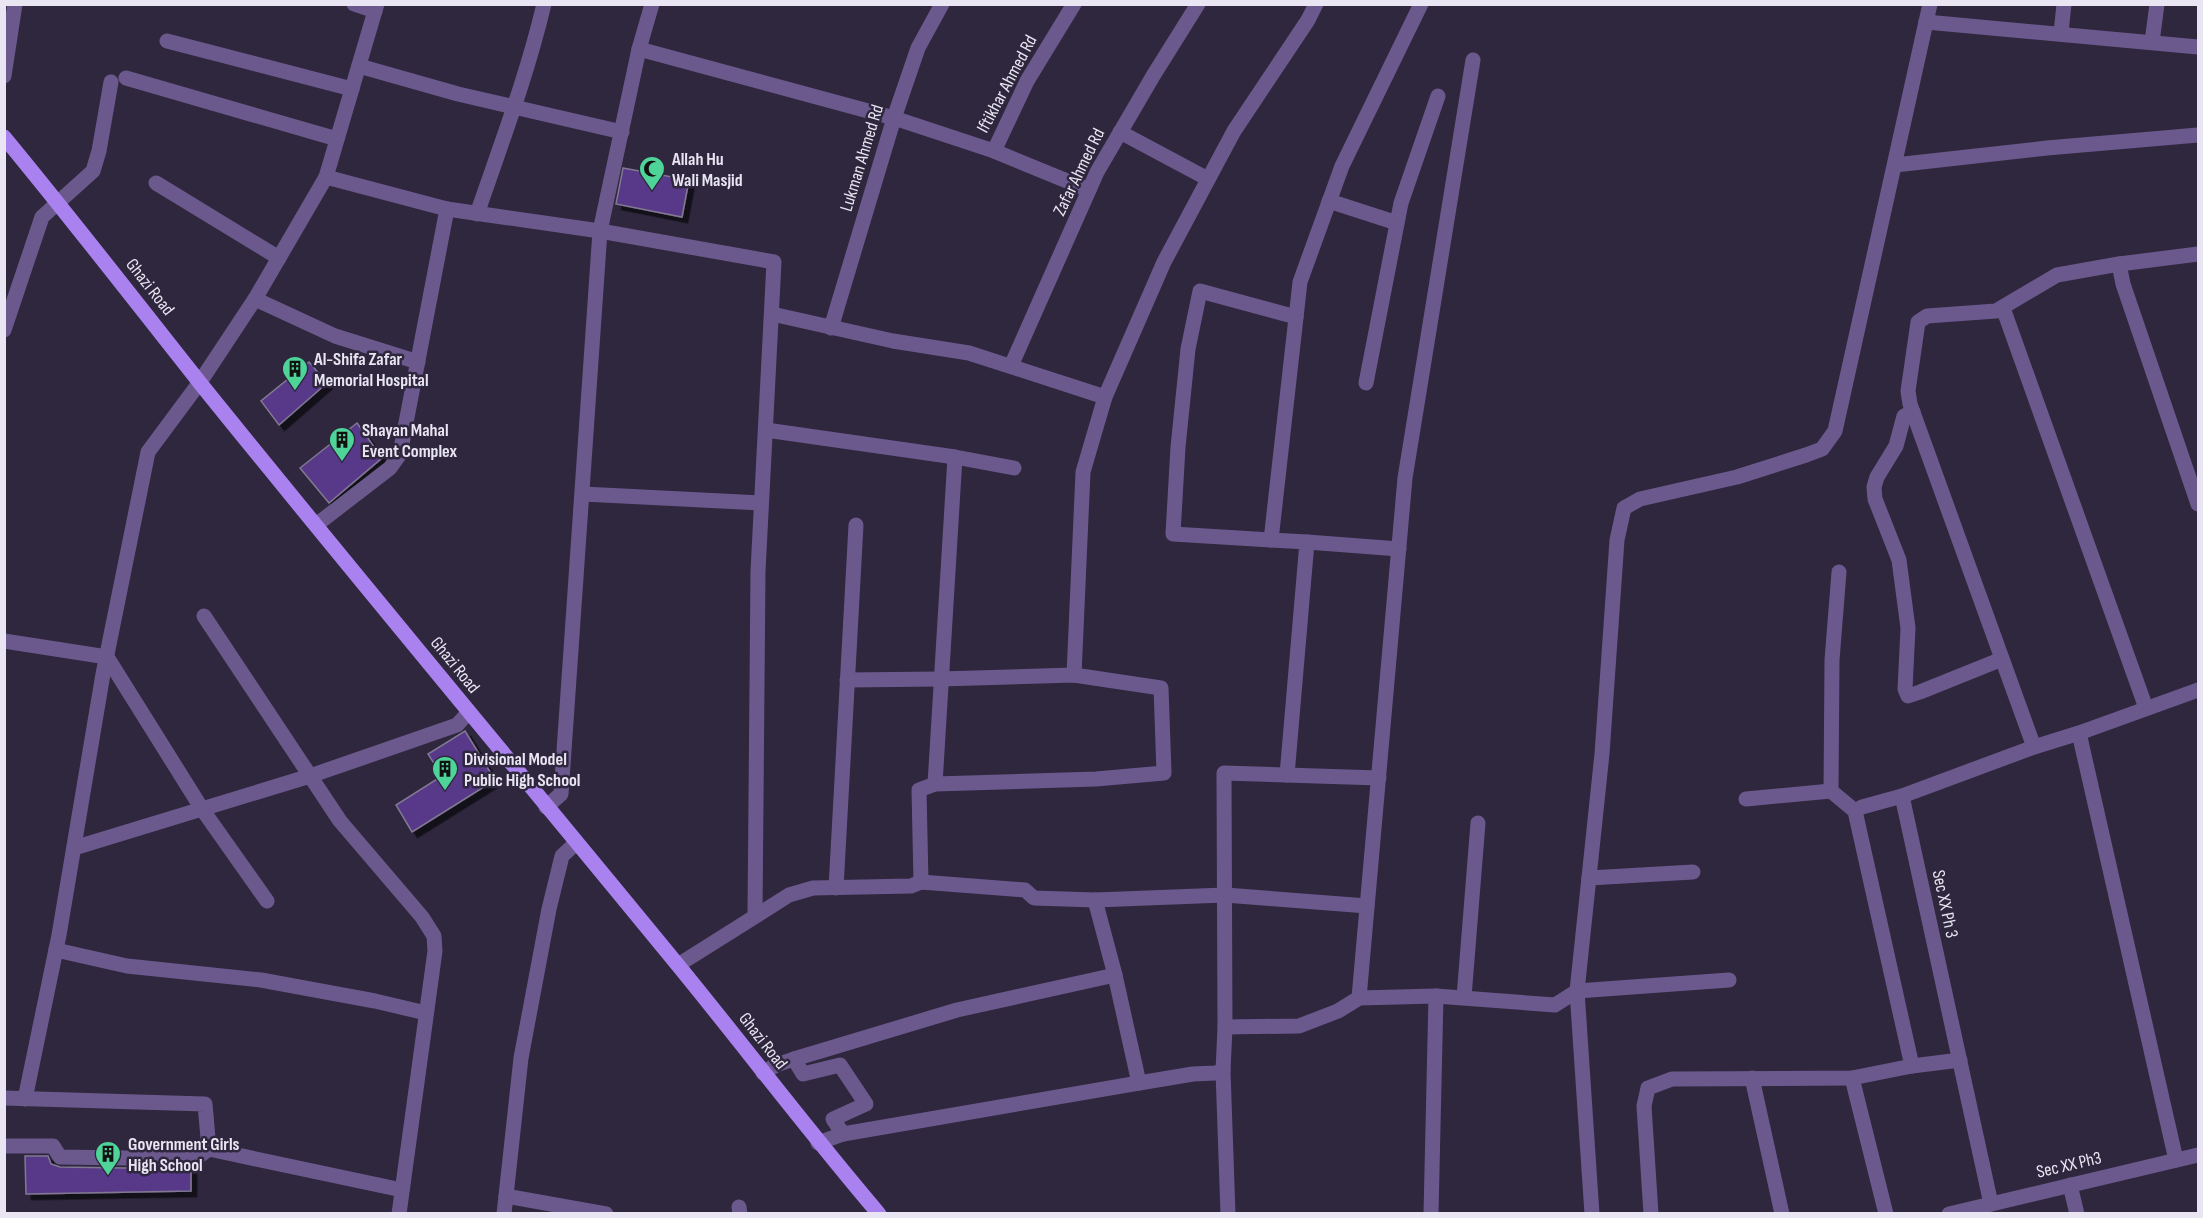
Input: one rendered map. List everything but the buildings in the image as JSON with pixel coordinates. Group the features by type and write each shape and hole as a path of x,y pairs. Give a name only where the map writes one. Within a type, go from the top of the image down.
{"main road":[{"name":"Ghazi Road","path":"4,137 468,713 678,965 818,1143 879,1214"}],"street":[{"path":"4,76 15,4"},
{"path":"25,1099 56,950 107,657 148,452 200,382 255,299 326,177 376,8 354,4"},
{"path":"546,807 561,794 600,231 639,49 652,4"},
{"name":"Lukman Ahmed Rd","path":"831,328 894,118 918,48 942,4"},
{"name":"Iftikhar Ahmed Rd","path":"994,151 1027,81 1074,4"},
{"name":"Zafar Ahmed Rd","path":"1011,366 1097,172 1198,4"},
{"path":"1074,675 1083,472 1105,397 1164,262 1208,179 1234,131 1308,20 1316,4"},
{"path":"1271,540 1300,282 1342,166 1421,4"},
{"path":"1592,1214 1577,991 1602,754 1617,540 1624,508 1640,499 1737,477 1822,448 1835,431 1930,4"},
{"path":"2061,33 2064,4"},
{"path":"2152,42 2157,4"},
{"path":"477,213 538,32 540,6"},
{"path":"1926,22 2199,47"},
{"path":"167,41 352,89"},
{"path":"639,49 894,118 994,151 1089,190"},
{"path":"1359,998 1405,478 1473,60"},
{"path":"359,66 458,94 622,132"},
{"path":"4,330 42,217 93,171 118,80 337,139"},
{"path":"1366,383 1401,203 1438,96"},
{"path":"1120,132 1208,179"},
{"path":"1894,165 2047,147 2199,135"},
{"path":"326,177 447,209 600,231 774,262 758,571 755,915"},
{"path":"156,183 279,258"},
{"path":"1329,201 1397,223"},
{"path":"316,525 390,468 400,454 447,209"},
{"path":"2034,747 1913,412 1908,391 1918,322 1927,316 1986,313 2002,308 2057,275 2119,264 2199,254"},
{"path":"2119,264 2123,285 2199,504"},
{"path":"1296,317 1200,291 1188,350 1173,534 1399,549"},
{"path":"255,299 335,336 418,362"},
{"path":"2002,308 2146,708"},
{"path":"772,314 893,341 969,353 1105,397"},
{"path":"1913,412 1904,416 1896,446 1877,477 1874,487 1875,499 1899,560 1908,628 1905,688 1908,696 2002,659"},
{"path":"766,430 955,457 1014,468"},
{"path":"935,784 955,457"},
{"path":"583,494 761,503"},
{"path":"836,888 855,525"},
{"path":"1287,775 1307,542"},
{"path":"1831,791 1831,671 1839,572"},
{"path":"204,616 340,821 422,917 434,936 435,951 399,1214"},
{"path":"4,641 107,657 202,809 267,901"},
{"path":"847,680 1074,675 1161,688 1164,773 1096,779 935,784 919,790 921,882"},
{"path":"1855,811 2199,690"},
{"path":"74,848 310,776 457,725 468,713"},
{"path":"2079,733 2176,1160"},
{"path":"1228,1214 1223,1071 1225,1027 1224,772 1379,778"},
{"path":"1746,799 1831,791 1855,811 1912,1065"},
{"name":"Sec XX Ph 3","path":"1902,796 1991,1203"},
{"path":"1464,997 1478,823"},
{"path":"504,1214 521,1058 547,921 562,856 576,843"},
{"path":"1589,878 1694,872"},
{"path":"678,965 789,895 813,888 911,886 921,882 1025,890 1034,898 1095,900 1225,895 1367,906"},
{"path":"1095,900 1115,975 1139,1083"},
{"path":"56,950 127,966 231,976 317,989 426,1013"},
{"path":"763,1073 776,1065 794,1059 957,1010 1115,975"},
{"path":"1225,1027 1299,1026 1338,1011 1359,998 1436,996 1555,1005 1577,991 1729,980"},
{"path":"1431,1214 1436,996"},
{"path":"794,1059 803,1074 840,1065 866,1104 833,1119 843,1134"},
{"path":"1651,1214 1644,1106 1648,1088 1672,1079 1852,1078 1912,1065 1960,1060"},
{"path":"818,1143 843,1134 1193,1074 1223,1071"},
{"path":"1752,1078 1782,1214"},
{"path":"1852,1078 1886,1214"},
{"path":"4,1098 206,1104 209,1149"},
{"path":"4,1146 53,1146 60,1157 191,1159 209,1149 402,1190"},
{"name":"Sec XX Ph3","path":"1949,1214 2199,1155"},
{"path":"2070,1185 2077,1214"},
{"path":"506,1196 606,1214"}],"place":[{"name":"Allah Hu Wali Masjid","path":"652,192"},
{"name":"Al-Shifa Zafar Memorial Hospital","path":"295,392"},
{"name":"Shayan Mahal Event Complex","path":"342,463"},
{"name":"Divisional Model Public High School","path":"445,792"},
{"name":"Government Girls High School","path":"108,1177"}]}
